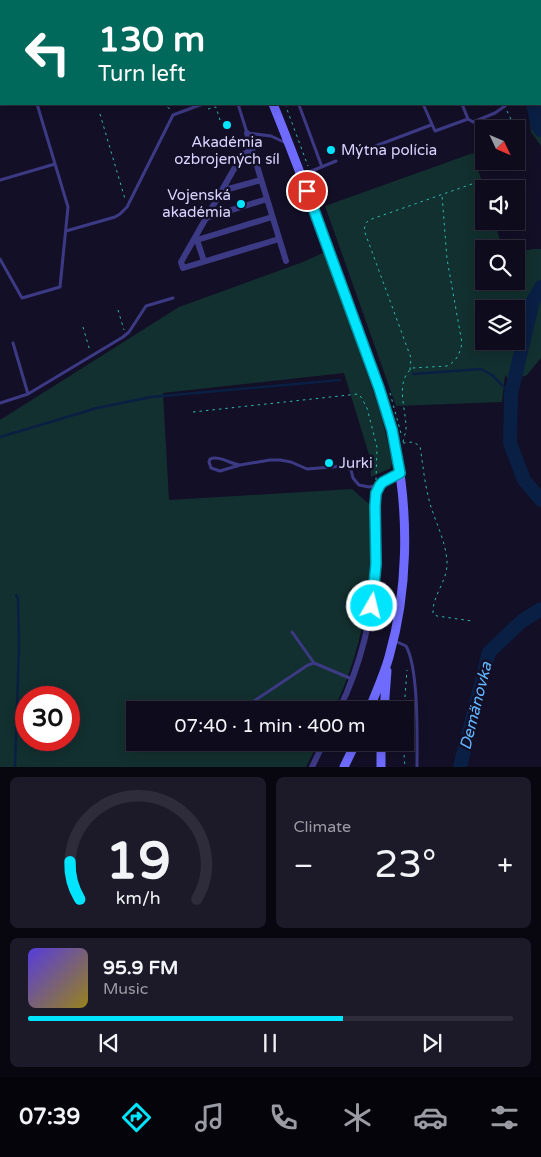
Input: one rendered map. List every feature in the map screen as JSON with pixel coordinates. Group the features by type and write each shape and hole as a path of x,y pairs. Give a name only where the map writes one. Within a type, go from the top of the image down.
{"main road":[{"path":"273,105 379,388 392,430 400,473 404,566 394,640 373,701"},
{"path":"385,701 388,659"},
{"path":"344,767 352,751"},
{"path":"381,751 381,767"}],"street":[{"path":"247,133 286,261"},
{"path":"252,150 242,155 206,218 197,238 181,262 183,268 279,239"},
{"path":"221,191 261,180"},
{"path":"206,218 267,199"},
{"path":"197,238 272,217"},
{"path":"197,238 204,261"},
{"path":"343,701 353,679 366,636 373,596 377,547 376,493 378,485 400,473"},
{"path":"312,767 320,751"}],"lane":[{"path":"0,259 22,298 60,287 68,207 37,105"},
{"path":"66,231 120,214 127,206 171,117 176,112 198,105"},
{"path":"238,105 247,133 271,136 289,144"},
{"path":"423,105 431,126 435,131 468,119"},
{"path":"462,105 468,119 473,122 495,113 504,105"},
{"path":"299,106 322,167"},
{"path":"349,156 431,126"},
{"path":"301,176 336,161"},
{"path":"0,180 54,164"},
{"path":"0,403 28,394 126,336 146,306 173,298"},
{"path":"13,343 28,394"},
{"path":"240,465 217,457 210,459 209,462 211,468 220,471 240,465 270,460 291,462 307,469 344,466 351,470 353,478 359,485 378,485"},
{"path":"292,632 314,664"},
{"path":"394,640 406,646 412,660 417,767"},
{"path":"254,700 308,665 314,664 353,679"}],"path":[{"path":"164,105 176,112"},
{"path":"504,105 511,120"},
{"path":"207,109 216,106 220,120"},
{"path":"100,114 127,206"},
{"path":"472,184 370,220 364,227 376,266 411,358 411,366 402,388 406,431 403,443 414,442 420,446 431,506 442,537 447,564 446,577 433,608 434,614 472,621"},
{"path":"409,370 412,368 447,366 451,364 458,355 462,343 447,259 442,195"},
{"path":"118,310 126,336"},
{"path":"83,327 92,356"},
{"path":"193,412 358,394 366,408 377,447 378,485"},
{"path":"405,701 408,665 412,660"},
{"path":"404,751 405,767"}],"green space":[{"path":"528,105 541,105 541,146 531,132"},
{"path":"473,153 475,170 478,170 481,180 475,180 475,230 497,230 500,240 475,240 475,290 525,290 525,250 541,249 541,358 527,375 510,381 505,375 502,402 396,406 325,206"},
{"path":"325,252 382,418 392,462 391,468 371,477 370,458 344,373 163,393 169,500 352,489 369,504 369,584 354,659 345,684 338,701 126,701 126,751 314,751 306,767 0,767 0,420 179,307 303,262"}],"waterway":[{"name":"Demänovka","path":"533,105 538,126 541,130"},
{"name":"Demänovka","path":"541,287 533,301 511,394 510,443 524,480 541,500"},
{"path":"413,374 481,369 492,375 511,394"},
{"path":"0,437 97,408 151,397 340,380"},
{"path":"15,767 19,648 18,598 16,595"},
{"name":"Demänovka","path":"460,767 489,652 522,621 541,609"}],"place":[{"name":"Akadémia ozbrojených síl","path":"227,125"},
{"name":"Mýtna polícia","path":"331,150"},
{"name":"Vojenská akadémia","path":"241,204"},
{"name":"Jurki","path":"329,463"}],"route":[{"path":"307,191 379,388 392,430 400,473 383,482 376,493 377,547 372,606"}]}
